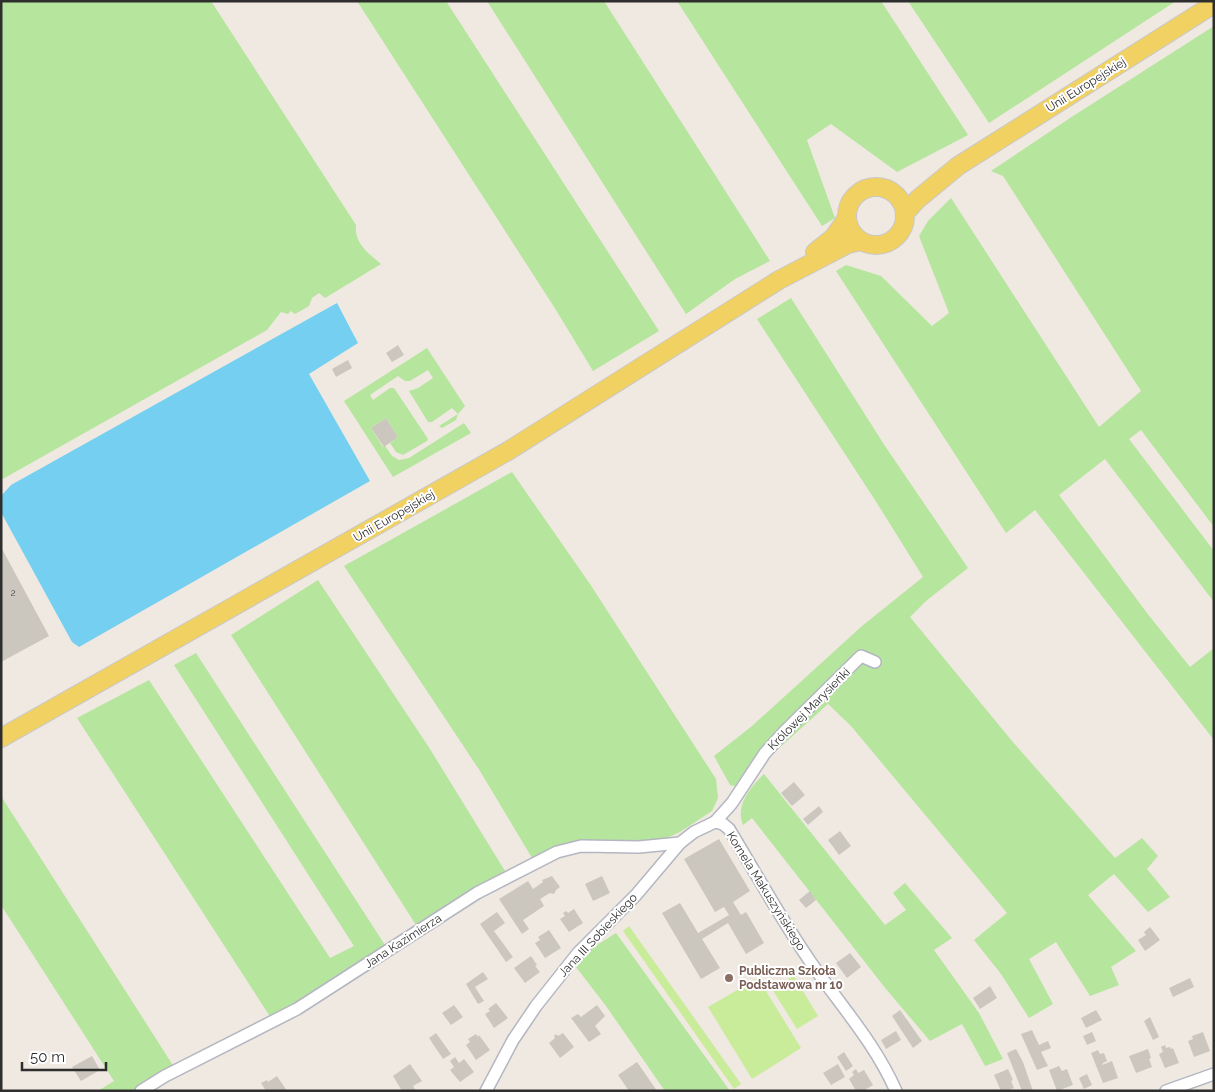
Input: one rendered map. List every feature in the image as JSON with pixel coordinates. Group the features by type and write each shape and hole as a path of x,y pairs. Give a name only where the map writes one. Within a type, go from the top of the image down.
{"main road":[{"name":"Unii Europejskiej","path":"895,193 912,188 958,166 1214,4"},
{"name":"Unii Europejskiej","path":"905,213 918,199 958,166"},
{"path":"875,186 883,187 895,193 902,202 905,213 904,226 900,234 886,244 876,245 867,244 852,232 847,218 848,207 853,198 859,192 875,186"},
{"name":"Unii Europejskiej","path":"779,280 834,237 847,218"},
{"name":"Unii Europejskiej","path":"1,738 508,451 779,280 848,244 862,241"}],"street":[{"name":"Królowej Marysieńki","path":"715,822 732,803 765,753 784,732 862,656 875,662"},
{"name":"Jana III Sobieskiego","path":"486,1091 513,1040 536,1006 565,969 594,936 636,895 680,843 694,832 715,822"},
{"name":"Kornela Makuszyńskiego","path":"715,822 724,824 729,830 800,947 869,1043 886,1070 896,1091"},
{"name":"Jana Kazimierza","path":"141,1091 165,1076 297,1009 477,893 557,852 581,846 639,847 680,843"},
{"path":"1166,1091 1214,1074"}],"green space":[{"path":"1,1 211,1 356,225 357,237 363,247 381,264 325,298 319,293 312,298 309,306 295,314 291,311 288,314 281,312 267,330 1,480"},
{"path":"357,1 446,1 659,331 593,371 556,310"},
{"path":"487,1 604,1 770,261 735,279 686,314"},
{"path":"677,1 881,1 968,135 897,172 831,124 807,140 835,218 822,226"},
{"path":"908,1 1176,1 989,123"},
{"path":"1214,26 1214,527 1141,430 1129,439 1214,551 1214,602 1105,459 1059,495 1190,667 1214,648 1214,740 1035,510 1006,533 836,271 846,265 881,276 932,326 949,313 919,236 928,221 951,198 1099,427 1141,391 1003,176 991,171"},
{"path":"791,298 885,446 968,568 926,601 910,617 1012,741 1115,858 1142,838 1158,856 1147,869 1170,897 1148,912 1114,874 1088,895 1136,951 1111,967 1119,985 1090,996 1056,942 1029,959 1053,1004 1029,1018 1001,974 974,940 1007,913 851,726 828,704 735,786 730,785 714,756 752,726 862,626 923,577 757,319"},
{"path":"427,348 465,406 458,414 452,408 432,422 428,422 409,391 418,388 433,378 428,370 410,381 405,381 398,376 370,395 373,400 390,388 394,388 428,439 427,441 403,455 396,452 390,443 398,437 386,418 371,428 383,447 385,446 392,456 399,460 409,458 464,423 471,433 393,477 344,401"},
{"path":"458,414 456,420 442,428 439,426"},
{"path":"512,472 590,584 716,779 718,798 712,811 680,832 660,841 598,841 532,858 480,771 344,566"},
{"path":"318,580 430,749 505,871 416,925 231,635"},
{"path":"196,653 385,945 315,993 271,1018 77,718 149,680 330,958 354,946 174,665"},
{"path":"764,774 885,925 906,910 893,893 905,883 952,938 934,950 979,1013 1003,1059 985,1066 962,1024 930,1041 886,989 752,818 743,825 741,818 742,804 749,791"},
{"path":"1,796 174,1067 133,1091 98,1091 114,1081 1,905"},
{"path":"629,926 741,1084 734,1089 623,931"},
{"path":"616,933 730,1091 665,1091 606,1006 576,967 589,950"},
{"path":"794,976 818,1016 797,1029 772,989"},
{"path":"758,978 801,1048 752,1079 708,1007"}],"water":[{"path":"337,303 358,343 309,374 370,481 79,647 72,642 2,514 1,496 11,485"}],"building":[{"path":"398,345 404,355 392,362 386,353"},
{"path":"348,360 352,368 336,377 332,369"},
{"path":"386,418 398,437 384,447 371,428"},
{"path":"1,547 49,636 1,662"},
{"path":"794,782 805,795 792,806 781,793"},
{"path":"819,806 823,812 808,825 803,819"},
{"path":"840,831 851,846 839,855 828,840"},
{"path":"719,839 750,891 733,902 741,915 746,912 764,943 746,954 728,923 702,939 720,968 701,979 662,913 680,903 698,933 729,915 724,907 715,912 684,859"},
{"path":"552,876 560,887 554,894 550,893 540,899 544,906 523,920 529,929 522,934 499,899 528,881 533,889 543,882 542,880"},
{"path":"602,876 610,893 593,901 585,884"},
{"path":"810,891 816,900 806,908 799,900"},
{"path":"574,909 583,923 569,932 560,919 565,916 563,913 566,911 568,913"},
{"path":"497,912 505,923 494,931 513,957 506,962 480,924"},
{"path":"1150,927 1160,940 1145,951 1138,940 1146,935 1144,932"},
{"path":"549,930 561,948 545,958 535,943 540,940 538,937"},
{"path":"850,953 861,967 847,978 836,963"},
{"path":"531,956 540,972 525,983 514,968"},
{"path":"483,972 488,979 475,987 484,1001 478,1004 466,984"},
{"path":"1190,978 1194,987 1173,997 1169,988"},
{"path":"990,986 997,998 980,1009 973,998"},
{"path":"496,1003 508,1018 494,1028 485,1014"},
{"path":"454,1005 463,1017 451,1025 442,1013"},
{"path":"597,1005 605,1016 595,1026 601,1034 589,1042 571,1018 578,1014 581,1017"},
{"path":"900,1010 922,1041 913,1048 892,1016"},
{"path":"1096,1010 1102,1020 1086,1028 1081,1018"},
{"path":"1150,1017 1159,1037 1153,1040 1144,1021"},
{"path":"1032,1030 1039,1045 1048,1041 1051,1048 1041,1052 1048,1066 1037,1070 1021,1034"},
{"path":"896,1031 901,1040 886,1049 881,1040"},
{"path":"1092,1032 1096,1041 1087,1045 1083,1036"},
{"path":"1203,1032 1210,1051 1194,1057 1188,1041 1193,1039 1192,1036"},
{"path":"436,1033 451,1054 443,1059 429,1038"},
{"path":"563,1033 574,1047 560,1058 549,1043 555,1038 556,1034 558,1036"},
{"path":"476,1034 478,1037 479,1035 490,1050 476,1060 466,1045 470,1042 468,1039"},
{"path":"1165,1045 1166,1048 1173,1048 1179,1063 1165,1068 1159,1054 1163,1052 1161,1047"},
{"path":"1016,1049 1023,1062 1033,1091 1022,1091 1007,1053"},
{"path":"1148,1049 1152,1067 1136,1073 1129,1056"},
{"path":"1098,1050 1100,1054 1104,1053 1107,1061 1102,1065 1112,1061 1118,1078 1103,1083 1091,1053"},
{"path":"844,1052 853,1066 846,1071 837,1057"},
{"path":"92,1056 100,1070 81,1081 72,1067"},
{"path":"455,1057 459,1063 464,1059 474,1072 460,1082 450,1070 454,1067 450,1061"},
{"path":"637,1062 657,1091 629,1091 618,1075"},
{"path":"410,1064 422,1081 413,1086 416,1091 402,1091 393,1076"},
{"path":"838,1064 845,1077 831,1085 823,1073"},
{"path":"1059,1066 1062,1071 1067,1069 1073,1085 1057,1091 1049,1070"},
{"path":"856,1069 858,1073 864,1070 873,1085 863,1091 856,1091 849,1079 854,1075 852,1072"},
{"path":"1008,1069 1014,1088 1010,1091 1001,1091 994,1075"},
{"path":"1087,1074 1092,1085 1084,1089 1079,1078"},
{"path":"277,1076 287,1091 266,1091 261,1083 267,1080 268,1082"}],"place":[{"name":"Publiczna Szkoła Podstawowa nr 10","path":"729,978"}]}
